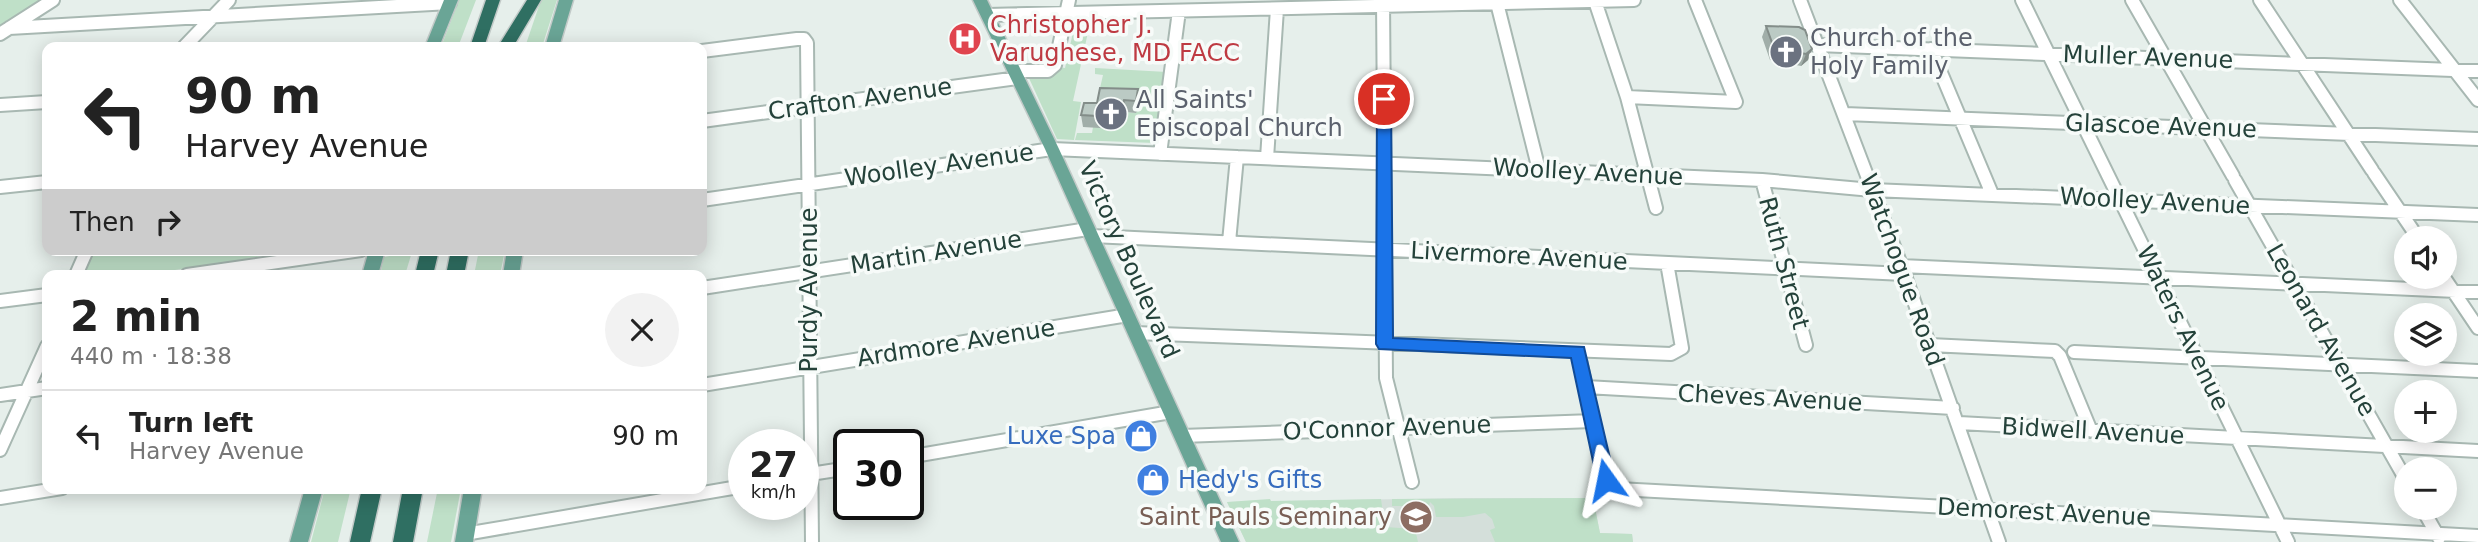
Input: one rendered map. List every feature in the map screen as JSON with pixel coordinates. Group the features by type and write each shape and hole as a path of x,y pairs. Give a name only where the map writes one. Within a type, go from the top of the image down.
{"highway":[{"path":"479,42 493,0"},
{"path":"508,42 523,0"},
{"path":"509,42 534,0"},
{"path":"360,542 371,494"},
{"path":"403,542 412,494"}],"main road":[{"path":"553,42 566,0"},
{"name":"Victory Boulevard","path":"981,0 1052,149 1230,542"},
{"path":"434,42 451,1"},
{"path":"299,542 312,494"},
{"path":"465,538 472,494"}],"street":[{"path":"5,31 53,0"},
{"path":"189,42 229,0"},
{"path":"325,10 334,0"},
{"path":"1066,13 1069,0"},
{"path":"988,15 1277,9 1383,3 1634,0"},
{"path":"1627,97 1736,102 1695,0"},
{"name":"Watchogue Road","path":"1800,0 1930,345 1999,542"},
{"name":"Waters Avenue","path":"2022,0 2288,542"},
{"name":"Leonard Avenue","path":"2132,0 2394,459"},
{"path":"2260,0 2410,226"},
{"path":"2400,0 2478,100"},
{"path":"5,31 451,1"},
{"path":"1595,1 1627,97 1656,208"},
{"path":"1383,3 1386,378 1412,482"},
{"path":"1497,3 1539,170"},
{"path":"1267,158 1277,9"},
{"path":"1160,154 1178,11"},
{"name":"Crafton Avenue","path":"707,120 1048,71 1055,65 1066,13"},
{"name":"Purdy Avenue","path":"707,50 804,39 807,43 808,429"},
{"name":"Muller Avenue","path":"1817,45 2478,71"},
{"path":"1931,49 1992,194"},
{"path":"0,105 42,102"},
{"name":"Glascoe Avenue","path":"1845,114 2478,139"},
{"name":"Woolley Avenue","path":"707,199 1052,149 1762,180 1872,190 2478,215"},
{"path":"1229,242 1237,157"},
{"name":"Ruth Street","path":"1762,180 1805,345"},
{"path":"0,187 42,183"},
{"name":"Livermore Avenue","path":"1090,232 1229,242 1667,263 2158,277 2478,292"},
{"name":"Martin Avenue","path":"707,287 1090,232"},
{"path":"222,270 319,256"},
{"path":"1135,333 1671,354 1682,348 1667,263"},
{"path":"2453,291 2478,328"},
{"path":"0,301 42,296"},
{"name":"Ardmore Avenue","path":"707,384 1128,315"},
{"path":"1930,345 2055,351 2060,356 2091,431"},
{"path":"1578,351 1593,421"},
{"path":"2074,352 2478,371"},
{"path":"0,450 42,358"},
{"name":"Cheves Avenue","path":"1586,387 1953,408"},
{"path":"0,395 42,389"},
{"path":"924,454 1171,412"},
{"name":"O'Connor Avenue","path":"1182,436 1593,421"},
{"name":"Demorest Avenue","path":"1593,421 1606,480 1610,486 1631,489 2280,525 2440,538 2478,536"},
{"name":"Bidwell Avenue","path":"1959,424 2478,451"},
{"path":"707,493 728,489"},
{"path":"0,498 42,491"},
{"path":"465,538 701,494"},
{"name":"Purdy Avenue","path":"810,520 812,542"},
{"path":"2429,520 2440,538"}],"shaded area":[{"name":"Saint Pauls Seminary","path":"1593,498 1600,533 1632,534 1633,542 1246,542 1227,502"}],"green space":[{"path":"0,0 44,0 0,28"},
{"path":"459,0 476,0 460,42 443,42"},
{"path":"541,0 557,0 544,42 527,42"},
{"path":"1099,16 1098,21 1081,22 1098,23 1090,23 1073,101 1081,102 1074,140 1057,139 1028,76 1055,75 1058,67 1065,68 1074,28 1072,19"},
{"path":"1095,68 1167,72 1155,143 1075,140 1077,133 1092,133 1093,127 1116,128 1119,116 1124,117 1125,112 1136,113 1140,100 1161,101 1098,97 1103,75 1095,74"},
{"path":"92,256 260,256 172,270 84,270"},
{"path":"411,256 407,270 381,270 384,257"},
{"path":"478,256 504,256 501,270 475,270"},
{"path":"323,494 350,494 338,542 311,542"},
{"path":"437,494 460,494 451,542 427,542"},
{"path":"1593,498 1600,533 1632,534 1633,542 1495,542 1490,530 1495,528 1492,519 1485,513 1463,517 1436,517 1434,506 1430,502 1429,506 1392,506 1392,499"},
{"path":"1270,499 1381,499 1385,527 1415,529 1418,542 1246,542 1227,502"}],"building":[{"path":"1766,26 1799,27 1805,30 1812,49 1806,54 1774,48"},
{"path":"1100,88 1138,89 1136,101 1124,100 1123,105 1118,105 1115,117 1081,115 1084,103 1097,103"}],"place":[{"name":"Christopher J. Varughese, MD FACC","path":"965,39"},
{"name":"Church of the Holy Family","path":"1786,52"},
{"name":"All Saints' Episcopal Church","path":"1111,114"},
{"name":"Luxe Spa","path":"1141,436"},
{"name":"Hedy's Gifts","path":"1153,480"},
{"name":"Saint Pauls Seminary","path":"1416,517"}],"route":[{"path":"1384,99 1384,344 1578,351 1606,480"}]}
